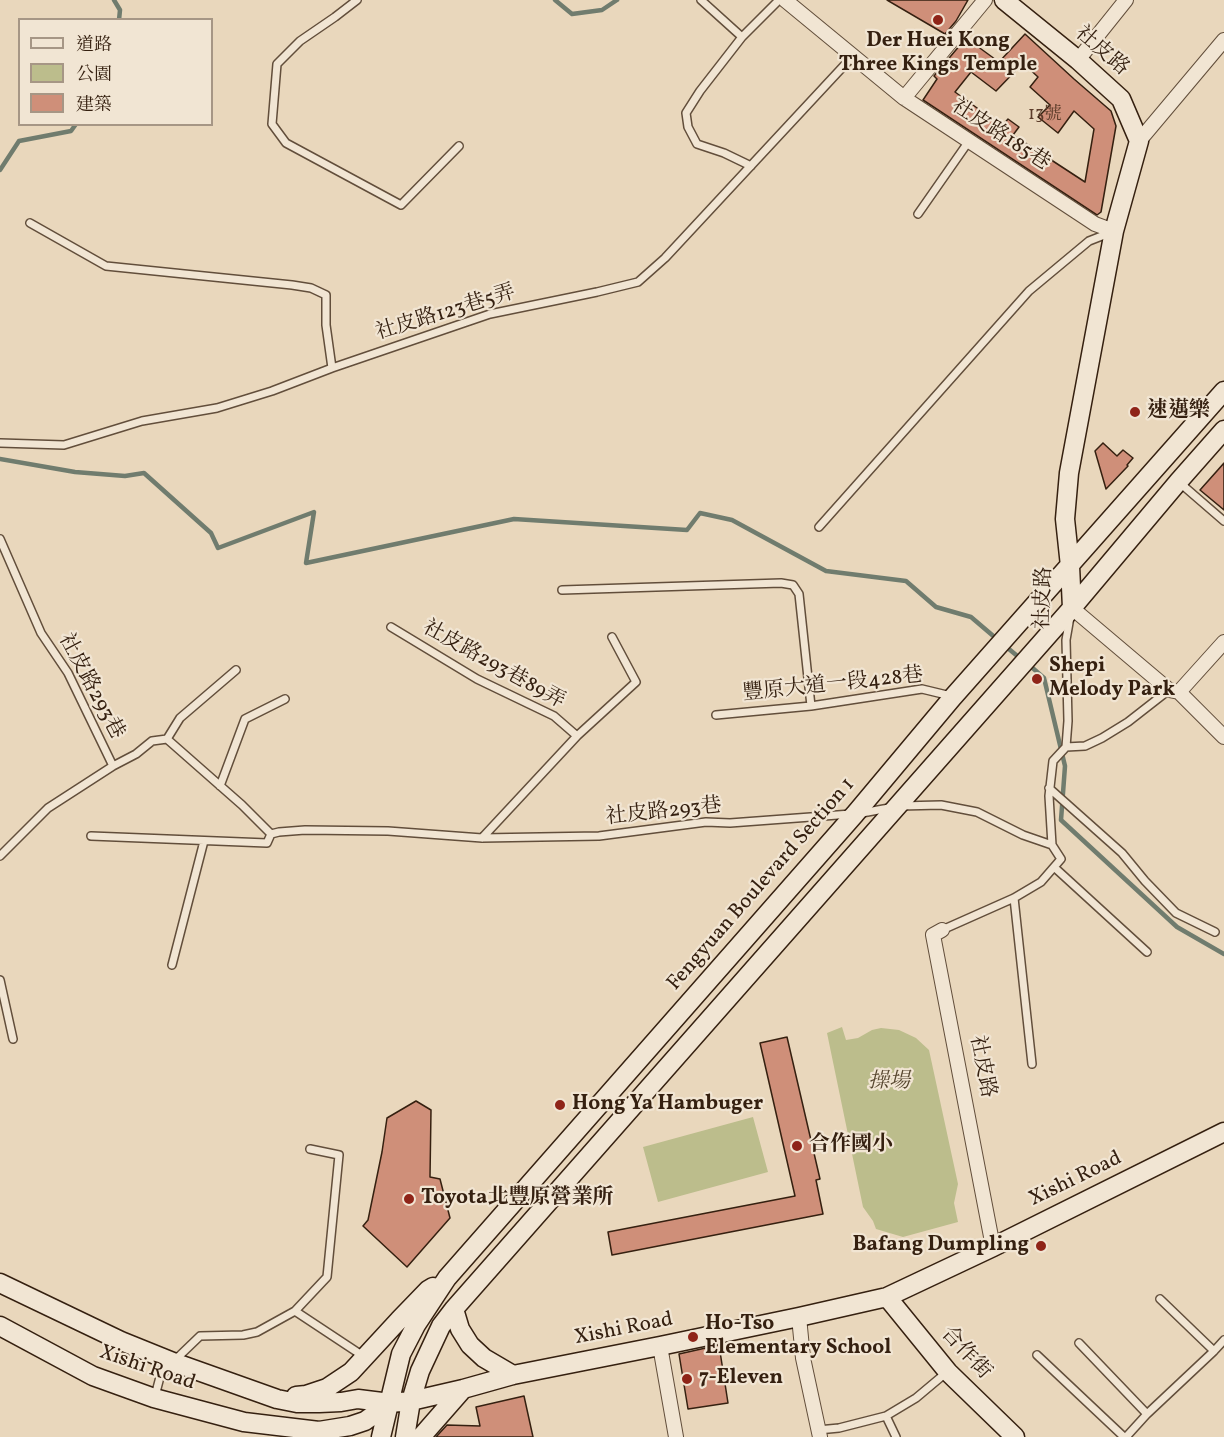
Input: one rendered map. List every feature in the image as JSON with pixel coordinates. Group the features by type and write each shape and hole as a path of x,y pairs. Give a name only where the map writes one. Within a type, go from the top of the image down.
{"street":[{"name":"社皮路185巷","path":"785,0 904,98 1095,224 1114,231"},
{"path":"904,98 985,0"},
{"name":"社皮路","path":"1004,0 1078,60 1121,99 1139,141 1114,231 1069,473 1065,519 1072,608"},
{"path":"1078,60 1126,0"},
{"path":"1139,141 1219,58 1224,40"},
{"name":"Fengyuan Boulevard Section 1","path":"381,1437 401,1354 416,1325 447,1278 855,814 953,697 1224,391"},
{"path":"405,1437 411,1401 420,1371 441,1326 453,1309 1072,608 1224,430"},
{"path":"1072,608 1174,691 1224,737"},
{"path":"1174,691 1224,642"},
{"name":"社皮路","path":"942,930 933,935 993,1247"},
{"name":"Xishi Road","path":"0,1283 121,1341 173,1362 277,1398 297,1402 341,1402 358,1399 390,1403 411,1401 513,1375 887,1297 1224,1132"},
{"path":"277,1398 306,1395 327,1388 351,1372 428,1290 447,1278"},
{"name":"合作街","path":"887,1297 948,1372 1016,1437"},
{"path":"453,1309 460,1329 470,1345 484,1358 513,1375"},
{"path":"799,1317 803,1358 819,1433"},
{"name":"Xishi Road","path":"0,1326 93,1376 154,1398 244,1422 324,1434 365,1421 390,1403"},
{"path":"660,1346 676,1437"},
{"path":"421,1437 463,1389"}],"lane":[{"path":"357,0 300,41 277,64 272,124 285,143 401,205 459,146"},
{"path":"701,0 742,37"},
{"path":"751,166 724,153 697,144 688,127 686,113 742,37 779,0"},
{"name":"社皮路123巷5弄","path":"0,442 64,445 142,421 217,408 272,392 332,368 490,314 638,282 665,258 852,57"},
{"path":"918,214 969,141"},
{"path":"30,223 106,266 292,285 311,288 326,295 326,325 332,368"},
{"path":"819,527 1029,291 1089,241 1114,231"},
{"path":"1178,482 1224,521"},
{"name":"社皮路293巷","path":"0,538 41,633 68,673 113,766 136,754 152,741 167,739"},
{"path":"562,590 781,583 793,585 799,594 811,706"},
{"name":"社皮路","path":"942,930 1014,898 1041,882 1060,859 1052,845 1049,788 1053,761 1066,747 1068,721 1066,640 1072,608"},
{"name":"社皮路293巷89弄","path":"391,627 477,679 554,716 577,736"},
{"name":"社皮路293巷89弄","path":"482,838 577,736 636,682 612,637"},
{"path":"236,670 180,718 167,739 271,834"},
{"name":"豐原大道一段428巷","path":"716,715 811,706 922,689 953,697"},
{"path":"1066,747 1085,746 1102,738 1174,691"},
{"path":"220,786 245,719 285,699"},
{"path":"0,856 48,808 113,766"},
{"path":"1049,788 1122,853 1144,881 1176,913 1215,932"},
{"name":"社皮路293巷","path":"91,836 267,843 271,834 305,830 388,831 482,838 599,836 706,822 730,823 855,814 897,807 941,805 977,812 1023,835 1052,845"},
{"path":"172,965 204,841"},
{"path":"1054,867 1147,952"},
{"path":"1014,898 1032,1064"},
{"path":"0,980 13,1039"},
{"path":"154,1398 160,1377 200,1336 243,1335 257,1332 295,1311 327,1277 339,1155 310,1149"},
{"path":"1160,1299 1214,1351"},
{"path":"295,1311 366,1358"},
{"path":"1037,1355 1129,1436 1147,1414 1224,1340"},
{"path":"1079,1343 1147,1414"},
{"path":"819,1433 886,1416 916,1398 948,1372"},
{"path":"886,1416 896,1437"}],"green space":[{"name":"操場","path":"842,1027 846,1040 858,1038 881,1028 899,1030 916,1038 929,1050 958,1184 954,1203 958,1222 903,1237 876,1229 863,1207 827,1033"},
{"path":"753,1117 768,1172 658,1202 643,1147"}],"building":[{"name":"Der Huei Kong Three Kings Temple","path":"887,0 968,0 956,21 945,34"},
{"path":"1025,34 1111,111 1116,126 1101,212 1097,215 923,100 937,79 934,76 966,38 999,62","holes":["1023,63 1038,77 1030,87 1050,105 1038,117 1058,133 1074,111 1094,129 1085,182 1013,135 1019,127 1008,119 1002,126 955,92 971,72 996,91"]},
{"path":"1103,443 1117,456 1123,450 1133,458 1106,489 1095,451"},
{"path":"1224,463 1224,510 1200,490"},
{"path":"787,1037 820,1179 816,1180 823,1214 612,1255 608,1232 795,1196 760,1043"},
{"name":"Toyota北豐原營業所","path":"416,1101 431,1110 430,1177 440,1179 450,1218 407,1267 363,1226 368,1220 387,1118"},
{"path":"719,1345 728,1403 688,1409 679,1354"},
{"path":"524,1396 533,1437 436,1437 447,1425 480,1426 476,1407"}],"waterway":[{"path":"114,0 120,10 119,18"},
{"path":"555,0 572,14 602,10 617,0"},
{"path":"0,170 19,141 71,131 75,126"},
{"path":"0,459 75,472 125,476 144,473 211,533 218,548 314,512 306,563 514,519 687,530 700,513 732,520 826,571 906,581 936,607 971,617 998,640"},
{"path":"1004,645 1021,659"},
{"path":"1028,664 1044,678 1065,766 1061,820 1177,927 1224,954"}],"place":[{"name":"Der Huei Kong Three Kings Temple","path":"938,20"},
{"name":"速邁樂","path":"1135,412"},
{"name":"Shepi Melody Park","path":"1037,679"},
{"name":"Hong Ya Hambuger","path":"560,1105"},
{"name":"合作國小","path":"797,1146"},
{"name":"Toyota北豐原營業所","path":"409,1199"},
{"name":"Bafang Dumpling","path":"1041,1246"},
{"name":"Ho-Tso Elementary School","path":"693,1337"},
{"name":"7-Eleven","path":"687,1379"}]}
